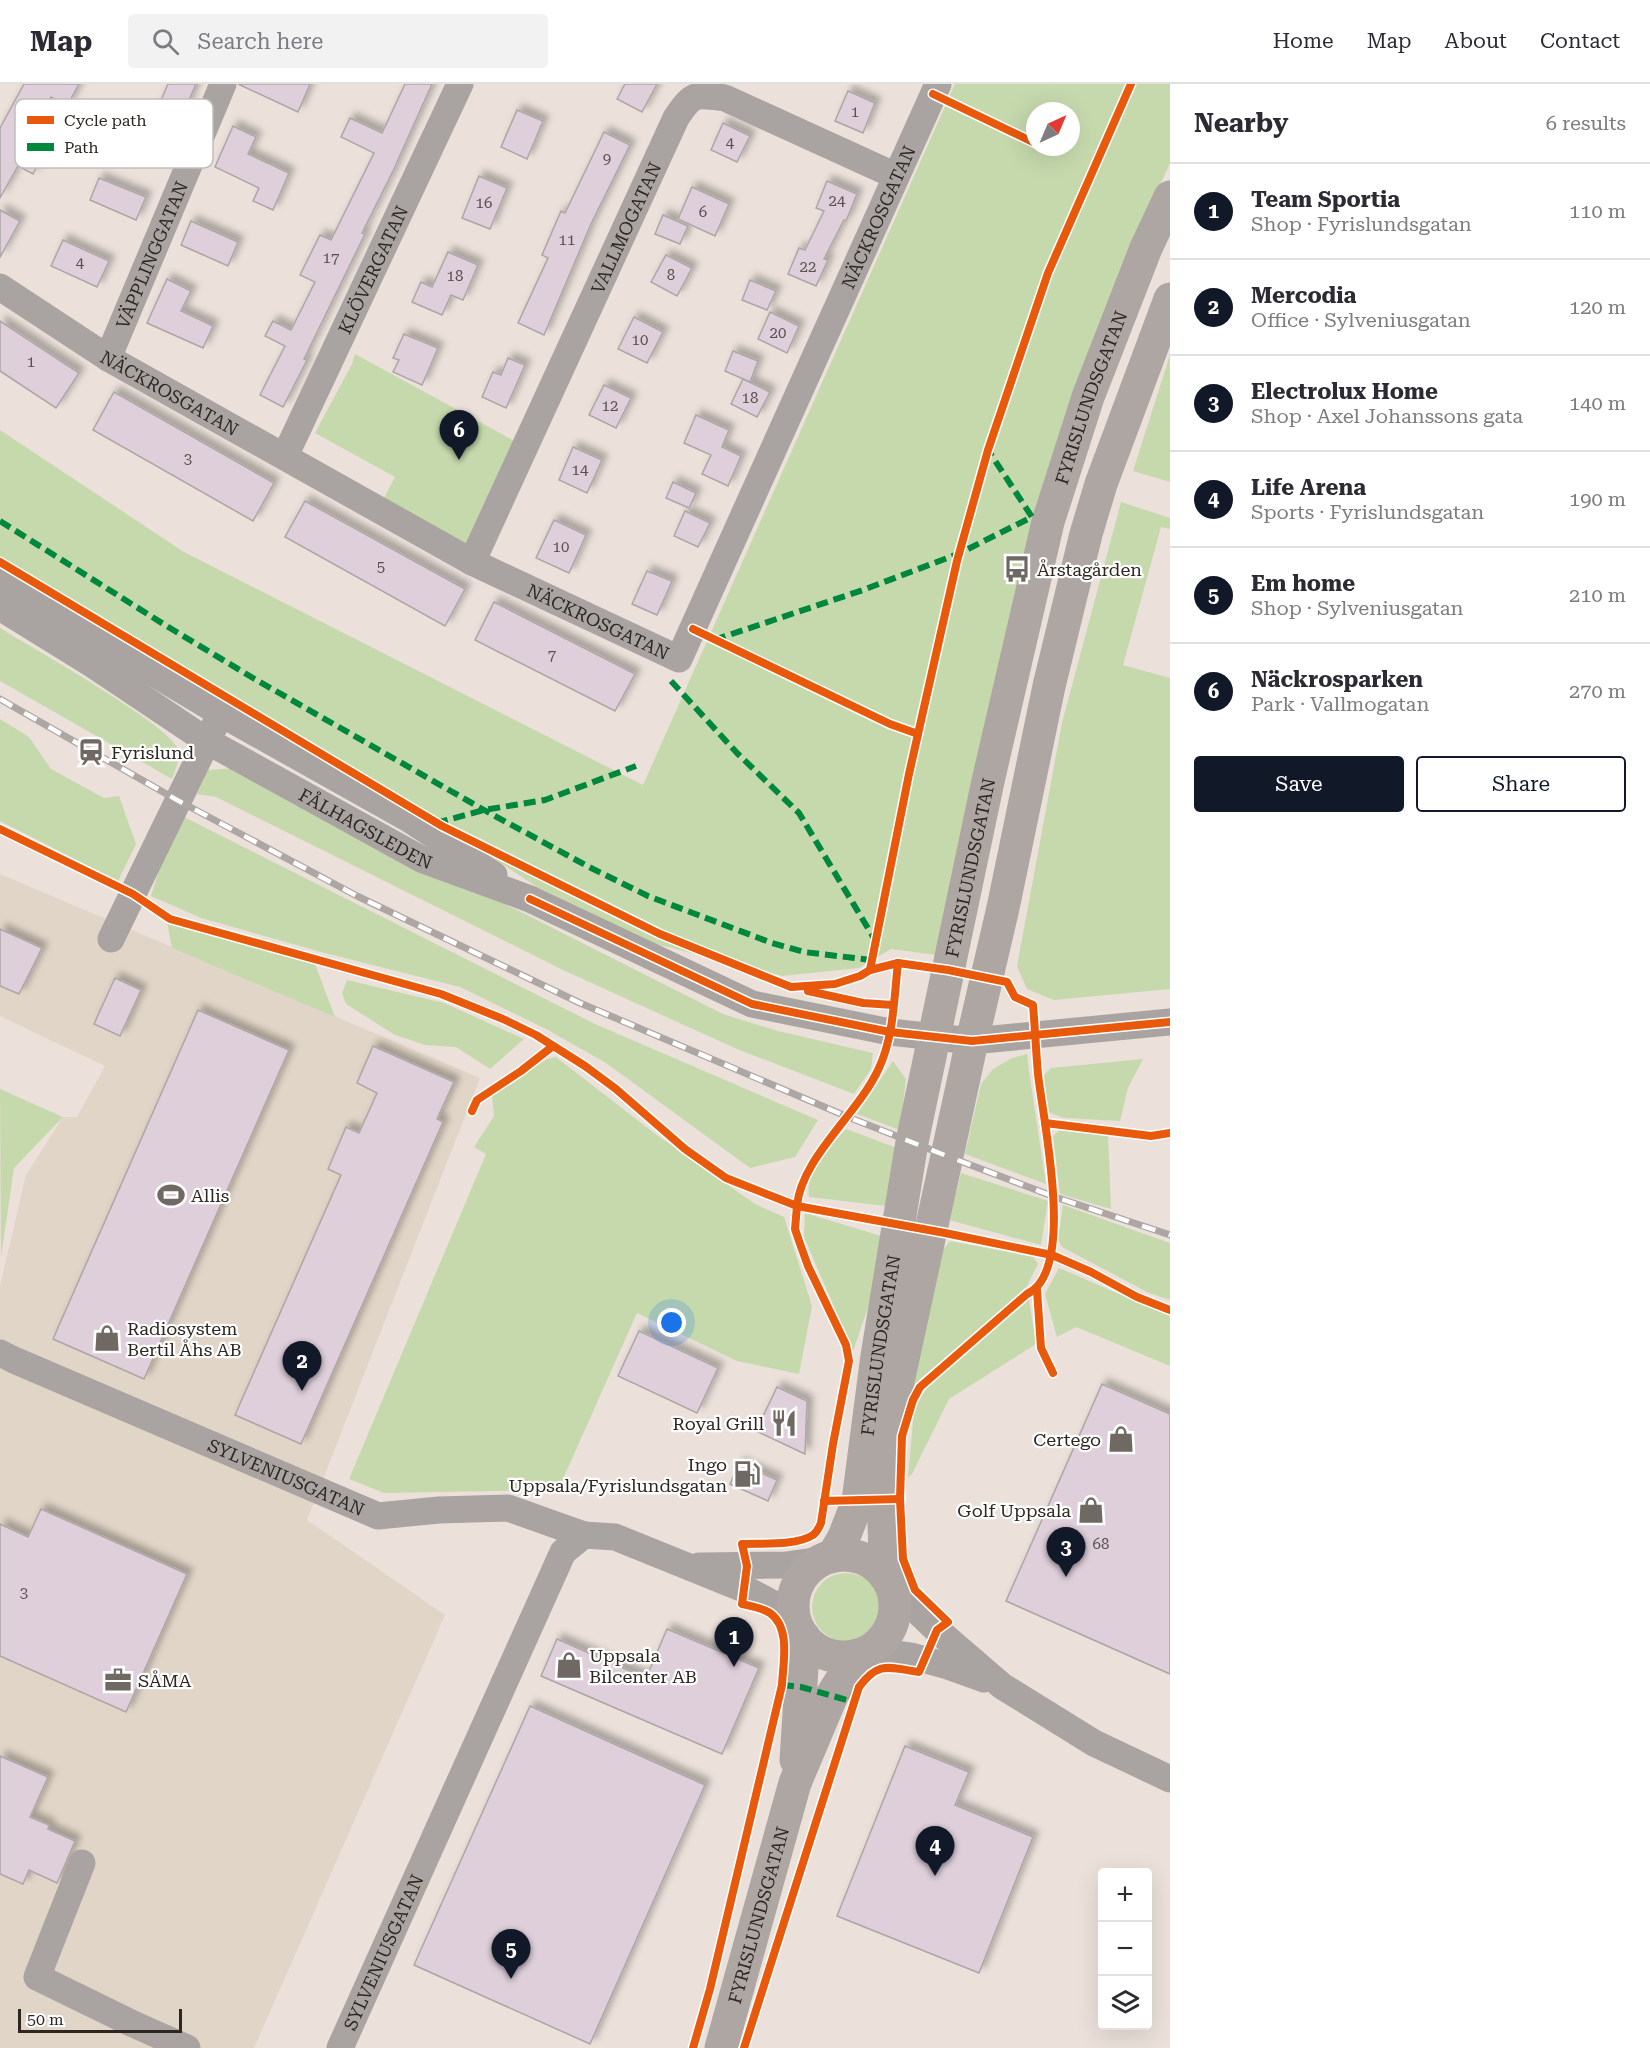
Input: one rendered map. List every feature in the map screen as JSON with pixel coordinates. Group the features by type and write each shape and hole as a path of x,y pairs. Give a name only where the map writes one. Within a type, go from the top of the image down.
{"main road":[{"name":"FYRISLUNDSGATAN","path":"827,1558 844,1537 858,1501 877,1356 912,1142 988,781 1048,522 1088,397 1146,248 1170,196"},
{"name":"FYRISLUNDSGATAN","path":"889,1582 883,1501 894,1400 1003,908 1048,686 1086,534 1101,484 1170,299"},
{"path":"848,1555 863,1558 876,1566 889,1582 895,1600 890,1629 881,1641 863,1652 842,1657 828,1654 815,1647 799,1626 794,1599 798,1583 808,1570 827,1558 848,1555"},
{"name":"FYRISLUNDSGATAN","path":"795,1783 799,1626"},
{"name":"FYRISLUNDSGATAN","path":"721,2048 795,1783 832,1695 863,1652"}],"street":[{"name":"VÄPPLINGGATAN","path":"213,108 223,84"},
{"name":"KLÖVERGATAN","path":"285,456 459,84"},
{"name":"NÄCKROSGATAN","path":"0,286 108,358 472,562 679,659 938,84"},
{"name":"VALLMOGATAN","path":"472,562 676,118 687,102 700,95 724,98 896,176"},
{"name":"VÄPPLINGGATAN","path":"108,358 188,168"},
{"name":"FÅLHAGSLEDEN","path":"0,582 220,713 409,819 530,899"},
{"name":"FÅLHAGSLEDEN","path":"0,607 92,664 207,741 421,860 530,899 752,1004 890,1032 972,1041 1170,1022"},
{"path":"111,939 220,713"},
{"name":"SYLVENIUSGATAN","path":"0,1353 378,1516 439,1510 508,1508 584,1535 615,1537 751,1592 799,1626"},
{"name":"SYLVENIUSGATAN","path":"340,2048 563,1552 584,1535"},
{"name":"SYLVENIUSGATAN","path":"686,1566 786,1565 827,1558"},
{"path":"889,1582 937,1630 1002,1686 1094,1743 1170,1779"},
{"path":"863,1652 911,1656 948,1666 1002,1686"},
{"path":"82,1863 38,1977 130,2023 187,2048"}],"shaded area":[{"path":"0,874 480,1078 307,1520 445,1615 254,2048 0,2048 0,1286 26,1175 63,1117 77,1117 105,1066 0,1016"}],"green space":[{"path":"955,84 1170,84 1170,163 1134,243 936,955 891,949 859,968 782,976 656,944 537,887 416,807 227,701 0,565 0,430 184,552 643,785"},
{"path":"355,354 520,444 472,548 384,498 395,477 315,433 352,364"},
{"path":"1170,355 1170,482 1133,471"},
{"path":"1121,502 1170,518 1170,529 1161,527 1123,665 1170,678 1170,989 1054,1000 1027,989 1017,966 1062,723"},
{"path":"0,628 151,722 178,749 179,756 172,779 0,681"},
{"path":"0,719 29,737 51,769 104,798 119,796 136,844 118,881 0,821"},
{"path":"236,768 723,1014 778,1031 873,1053 871,1069 854,1094 737,1049 565,971 216,797 197,794 208,770"},
{"path":"184,817 595,1024 818,1120 795,1157 750,1168 606,1063 546,1029 460,987 321,952 201,918 151,896 163,858"},
{"path":"167,922 315,964 335,1017 172,948"},
{"path":"347,980 444,1003 524,1039 490,1069 456,1047 425,1045 395,1035 346,1004 342,993"},
{"path":"1027,1054 1046,1184 965,1154 981,1084 993,1069 1012,1058"},
{"path":"556,1057 654,1133 755,1204 784,1217 812,1306 799,1374 737,1361 637,1313 558,1490 384,1493 349,1479 486,1154 474,1147 494,1116 492,1096 547,1059"},
{"path":"1143,1059 1128,1088 1120,1121 1064,1118 1048,1112 1044,1075 1051,1068"},
{"path":"893,1061 906,1079 900,1130 857,1114"},
{"path":"0,1089 63,1117 14,1168 1,1257"},
{"path":"846,1129 897,1148 886,1206 809,1197 809,1187 815,1169"},
{"path":"1060,1130 1108,1135 1111,1209 1060,1194 1053,1136"},
{"path":"961,1173 1048,1201 1041,1245 949,1220"},
{"path":"1063,1205 1170,1243 1170,1300 1149,1293 1062,1247 1058,1239"},
{"path":"805,1213 881,1236 871,1299 853,1351 804,1237"},
{"path":"950,1241 1033,1257 1038,1264 1027,1286 919,1380 903,1406 937,1257"},
{"path":"1059,1268 1170,1316 1170,1366 1076,1327 1057,1337 1045,1294"},
{"path":"1029,1300 1036,1344 949,1399 912,1474 908,1477 914,1410 926,1389"},
{"path":"846,1573 859,1576 870,1583 877,1594 880,1607 877,1620 870,1631 859,1638 846,1641 833,1638 822,1631 815,1620 812,1607 815,1594 822,1583 833,1576"}],"building":[{"path":"24,84 79,84 71,99 51,97 50,99 16,99"},
{"path":"168,84 196,84 189,99 162,99"},
{"path":"238,84 310,84 298,112"},
{"path":"405,84 432,84 362,233 365,234 304,359 307,360 283,407 260,395 285,346 265,336 273,321 291,330 315,282 300,275 320,235 331,240 374,153 341,137 350,118 382,133"},
{"path":"625,84 657,84 642,112 617,99"},
{"path":"848,91 875,103 863,133 835,121"},
{"path":"15,100 15,168 17,168 0,198 0,128"},
{"path":"517,110 543,121 527,159 501,147"},
{"path":"723,123 750,136 737,162 711,150"},
{"path":"233,126 256,137 248,154 289,173 273,210 253,201 259,188 215,167"},
{"path":"604,132 630,145 591,224 544,335 518,323 548,258 542,255 561,211 565,213"},
{"path":"22,168 36,168 33,174"},
{"path":"479,176 507,188 490,229 462,218"},
{"path":"99,178 146,197 136,220 90,200"},
{"path":"827,181 857,194 846,221 844,220 824,259 828,260 816,286 788,274 799,248 805,250 824,211 816,208"},
{"path":"692,187 729,204 715,236 678,219"},
{"path":"0,210 20,221 0,257"},
{"path":"663,215 688,226 680,244 655,234"},
{"path":"191,221 238,242 228,266 181,245"},
{"path":"63,240 109,261 97,287 51,266"},
{"path":"448,252 478,265 463,300 451,295 442,315 412,302 421,282 432,287"},
{"path":"666,255 692,268 677,296 651,282"},
{"path":"167,279 191,291 181,311 213,326 203,348 147,323"},
{"path":"750,280 776,291 767,310 742,300"},
{"path":"770,312 799,326 787,353 758,339"},
{"path":"634,317 663,332 647,363 618,349"},
{"path":"0,321 79,373 56,408 0,371"},
{"path":"404,334 438,348 422,385 393,372 399,360 393,358"},
{"path":"733,351 758,361 750,382 725,371"},
{"path":"508,358 525,365 506,408 482,397 493,372 501,375"},
{"path":"743,379 770,392 757,417 731,404"},
{"path":"604,385 631,398 616,428 589,415"},
{"path":"114,392 274,483 253,521 93,430"},
{"path":"696,415 729,430 722,447 741,456 728,486 702,474 711,455 684,443"},
{"path":"573,447 602,460 587,493 559,480"},
{"path":"673,482 696,493 689,508 666,498"},
{"path":"305,501 465,589 445,626 285,537"},
{"path":"685,511 710,523 698,547 674,536"},
{"path":"554,520 586,535 569,573 536,558"},
{"path":"647,571 672,581 657,615 632,604"},
{"path":"494,602 635,674 615,711 475,640"},
{"path":"0,929 42,948 19,994 0,986"},
{"path":"115,978 141,990 120,1036 94,1024"},
{"name":"Allis","path":"198,1010 289,1050 144,1379 53,1339"},
{"path":"373,1046 454,1082 437,1119 443,1122 301,1444 235,1415 341,1175 328,1169 346,1127 359,1133 377,1093 357,1083"},
{"path":"639,1331 718,1368 697,1413 618,1376"},
{"path":"1102,1384 1170,1414 1170,1674 1006,1601"},
{"name":"Royal Grill","path":"777,1387 807,1401 805,1454 756,1431"},
{"path":"739,1463 777,1480 768,1501 730,1484"},
{"path":"41,1509 187,1574 126,1712 0,1656 0,1524 28,1537"},
{"path":"667,1629 759,1668 722,1754 541,1676 557,1639 646,1678"},
{"path":"530,1706 705,1785 590,2044 414,1965"},
{"path":"905,1746 969,1772 955,1805 1033,1837 979,1973 837,1916"},
{"path":"0,1756 48,1777 30,1817 49,1825 48,1829 75,1841 57,1883 29,1870 23,1884 0,1874"}],"railway":[{"path":"0,699 177,800 357,896 580,1003 848,1117 947,1156 1055,1197 1170,1235"}],"marked path":[{"path":"714,640 863,590 958,554 1032,517 988,450"},
{"path":"0,521 253,678 589,867 648,896 772,943 804,952 871,960"},
{"path":"671,681 737,753 799,813 875,940"},
{"path":"436,823 484,810 545,800 636,766"},
{"path":"782,1685 801,1687 854,1702"}],"cycle path":[{"path":"870,970 909,774 957,561 988,450 1048,273 1131,84"},
{"path":"933,94 1026,139"},
{"path":"0,562 442,826 660,934 791,987 835,984 860,976 870,970 898,963 1007,982 1015,997 1033,1005 1038,1074 1053,1193 1054,1227 1051,1257 1042,1280 920,1387 913,1400 902,1436 900,1499 903,1559 915,1590 948,1622 937,1630 919,1672 893,1668 879,1669 866,1678 859,1687 744,2048"},
{"path":"693,629 890,724 918,734"},
{"path":"0,829 133,894 170,919 441,994 503,1019 536,1035 585,1066 616,1089 685,1149 726,1178 797,1206 795,1229 799,1241 808,1266 846,1345 849,1361 818,1530 806,1539 798,1541 742,1544 747,1566 742,1604 770,1613 781,1627 784,1646 782,1685 710,1989 693,2048"},
{"path":"530,899 752,1004 890,1032 972,1041 1170,1022"},
{"path":"898,963 891,1030 884,1056 870,1085 819,1153 801,1188 797,1206 1052,1255 1091,1272 1137,1297 1170,1310"},
{"path":"808,991 863,1003 893,1005"},
{"path":"472,1111 477,1100 521,1071 553,1046"},
{"path":"1045,1123 1151,1136 1170,1133"},
{"path":"1037,1290 1041,1348 1053,1373"},
{"path":"824,1501 900,1499"}],"place":[{"name":"Näckrosparken","path":"459,460"},
{"name":"Årstagården","path":"1017,569"},
{"name":"Fyrislund","path":"91,752"},
{"name":"Allis","path":"171,1195"},
{"name":"Radiosystem Bertil Åhs AB","path":"107,1338"},
{"name":"Mercodia","path":"302,1391"},
{"name":"Royal Grill","path":"784,1423"},
{"name":"Certego","path":"1121,1439"},
{"name":"Ingo Uppsala/Fyrislundsgatan","path":"747,1474"},
{"name":"Golf Uppsala","path":"1091,1510"},
{"name":"Electrolux Home","path":"1066,1577"},
{"name":"Uppsala Bilcenter AB","path":"569,1665"},
{"name":"Team Sportia","path":"734,1667"},
{"name":"SÅMA","path":"118,1680"},
{"name":"Life Arena","path":"935,1876"},
{"name":"Em home","path":"511,1979"}]}
